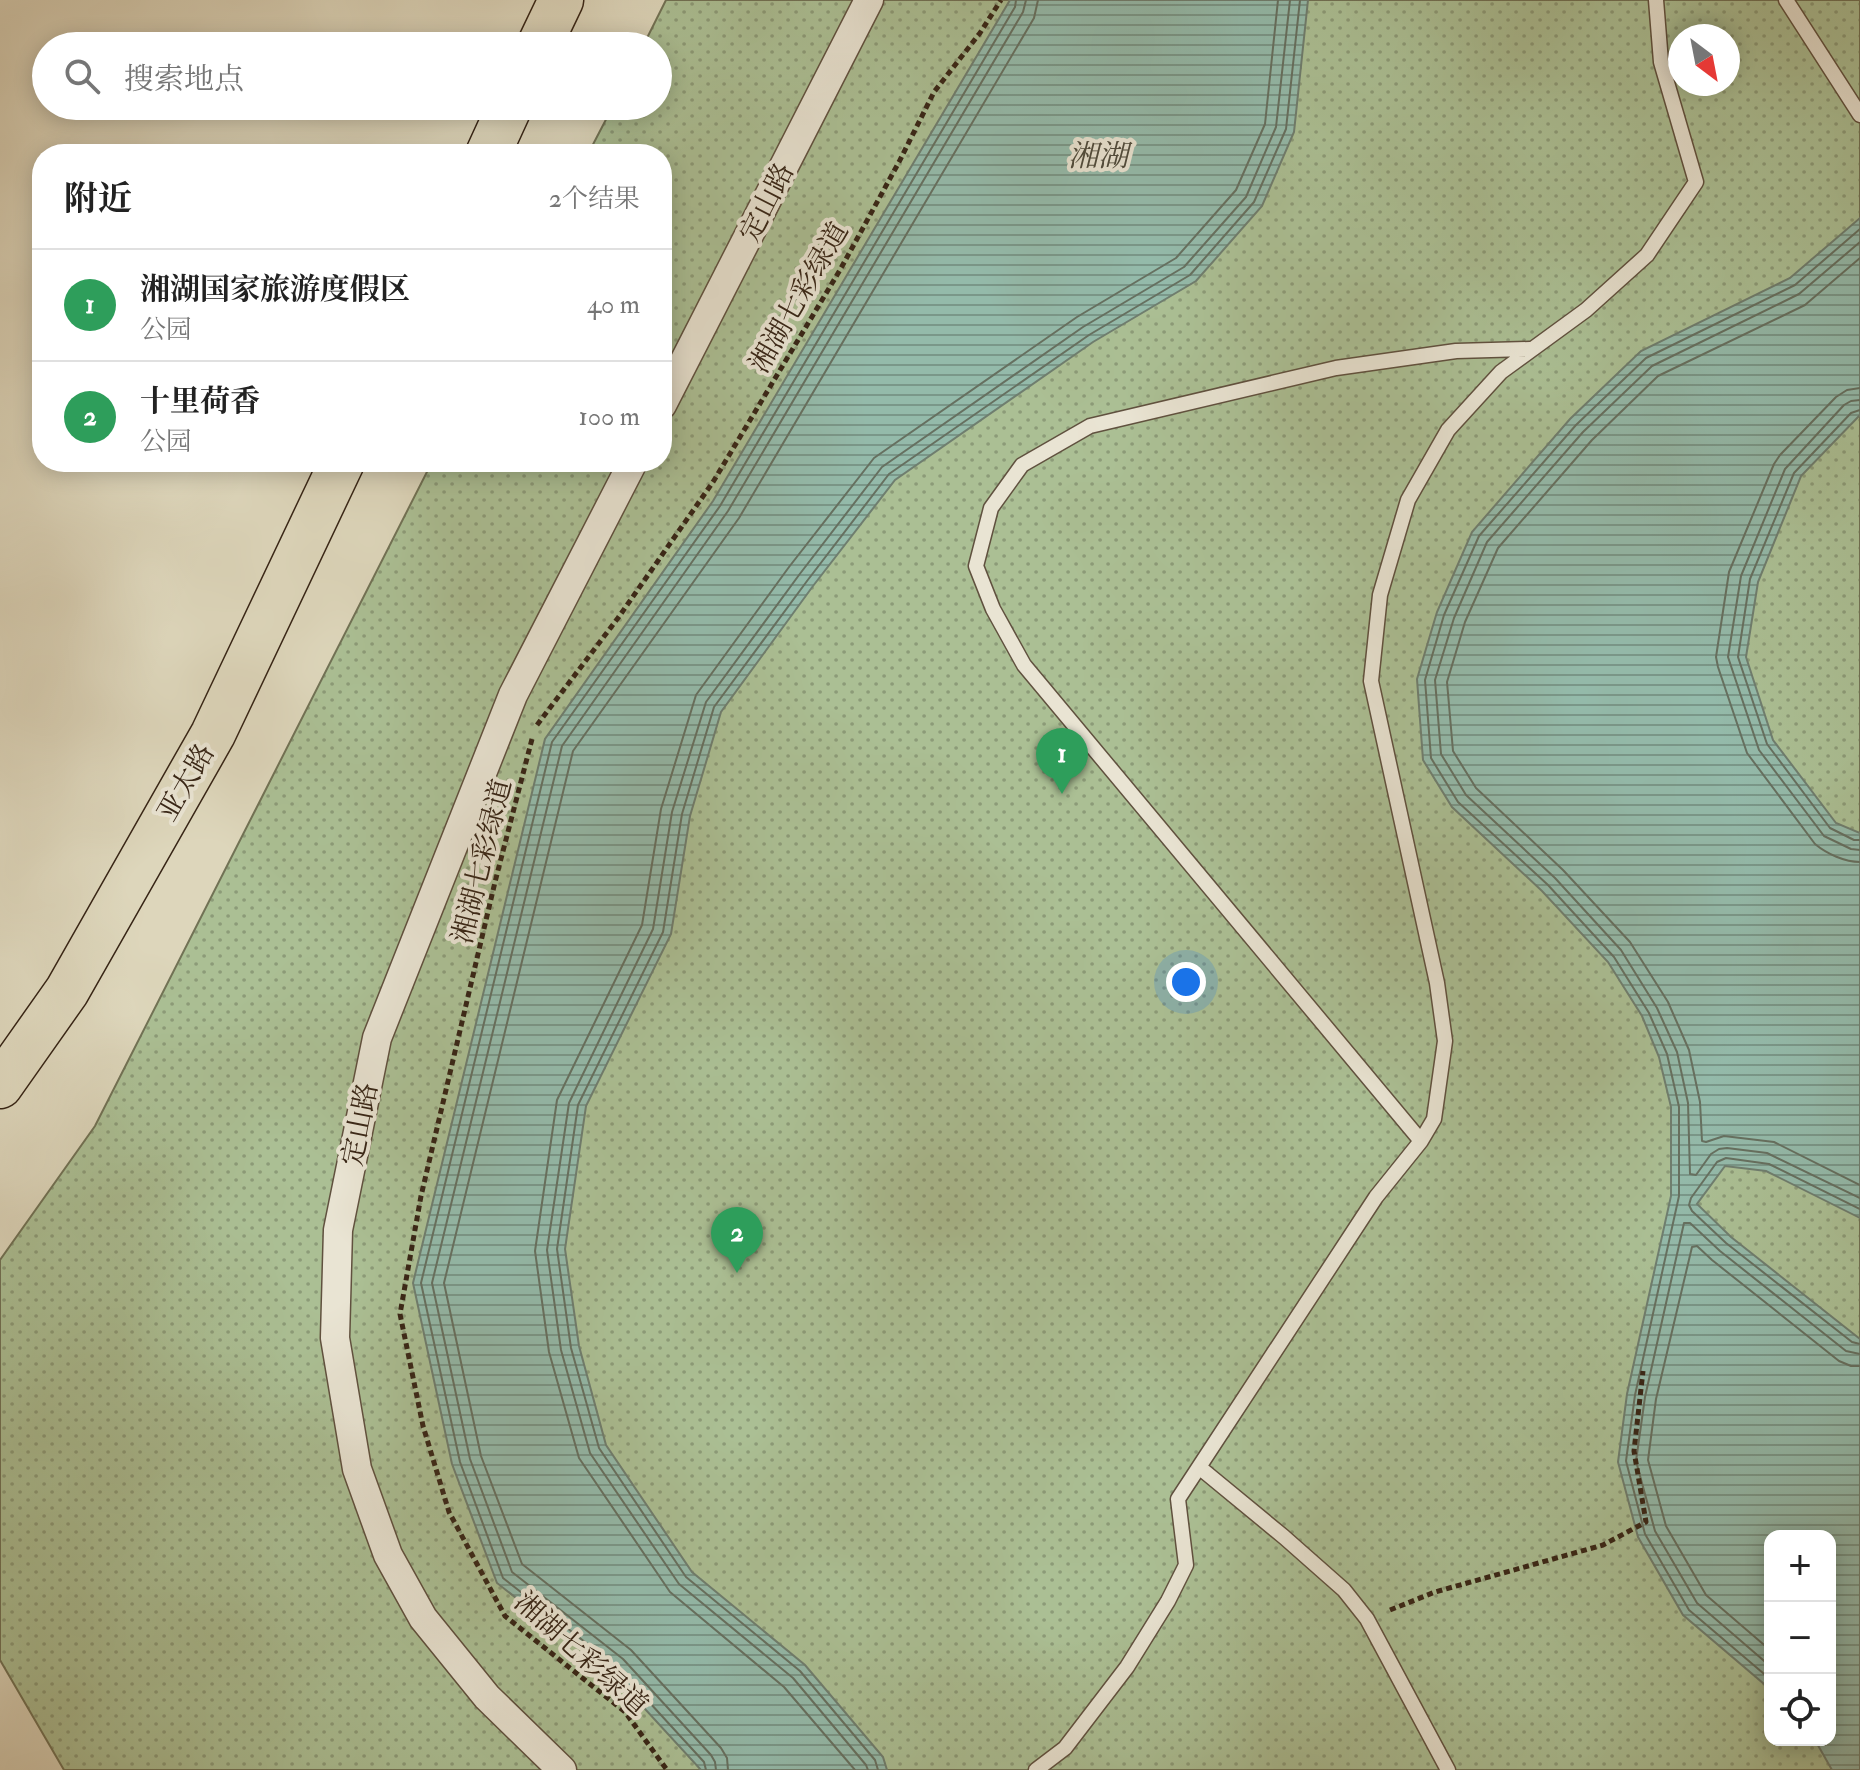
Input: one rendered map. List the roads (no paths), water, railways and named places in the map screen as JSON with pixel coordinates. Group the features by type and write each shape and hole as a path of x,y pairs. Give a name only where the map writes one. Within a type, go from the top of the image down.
{"main road":[{"path":"546,32 561,0"},
{"path":"493,144 504,120"},
{"name":"亚太路","path":"0,1086 67,991 213,734 337,472"}],"street":[{"name":"定山路","path":"672,385 869,0"},
{"name":"定山路","path":"562,1770 487,1697 423,1618 388,1555 357,1469 335,1338 338,1230 377,1038 513,695 628,472"}],"lane":[{"path":"1036,1770 1065,1748 1127,1667 1168,1601 1186,1565 1178,1499 1376,1197 1421,1141 1434,1119 1445,1041 1437,983 1371,681 1380,595 1408,500 1448,430 1501,372 1586,310 1647,255 1696,182 1661,62 1656,0"},
{"path":"1786,0 1860,115"},
{"path":"1421,1141 1024,665 993,609 976,566 991,508 1022,465 1090,426 1336,368 1456,351 1530,349"},
{"path":"1199,1467 1344,1590 1367,1619 1448,1770"}],"water":[{"name":"湘湖","path":"1010,0 1308,0 1294,132 1262,206 1196,281 1093,342 895,480 721,712 690,816 671,934 586,1106 565,1249 579,1346 606,1445 692,1572 805,1665 883,1757 887,1770 701,1770 612,1673 497,1583 452,1464 413,1283 545,739 713,501"},
{"path":"1860,218 1860,415 1801,476 1758,582 1746,657 1773,740 1836,823 1860,833 1860,1218 1766,1171 1725,1166 1697,1204 1731,1237 1860,1339 1860,1770 1832,1770 1818,1746 1836,1746 1836,1530 1764,1530 1764,1684 1683,1615 1638,1537 1618,1462 1627,1394 1671,1196 1671,1107 1659,1057 1642,1016 1608,962 1542,891 1452,807 1423,760 1417,679 1437,612 1472,532 1570,419 1641,351 1790,278"}],"place":[{"name":"湘湖国家旅游度假区","path":"1062,794"},
{"name":"十里荷香","path":"737,1273"}]}
